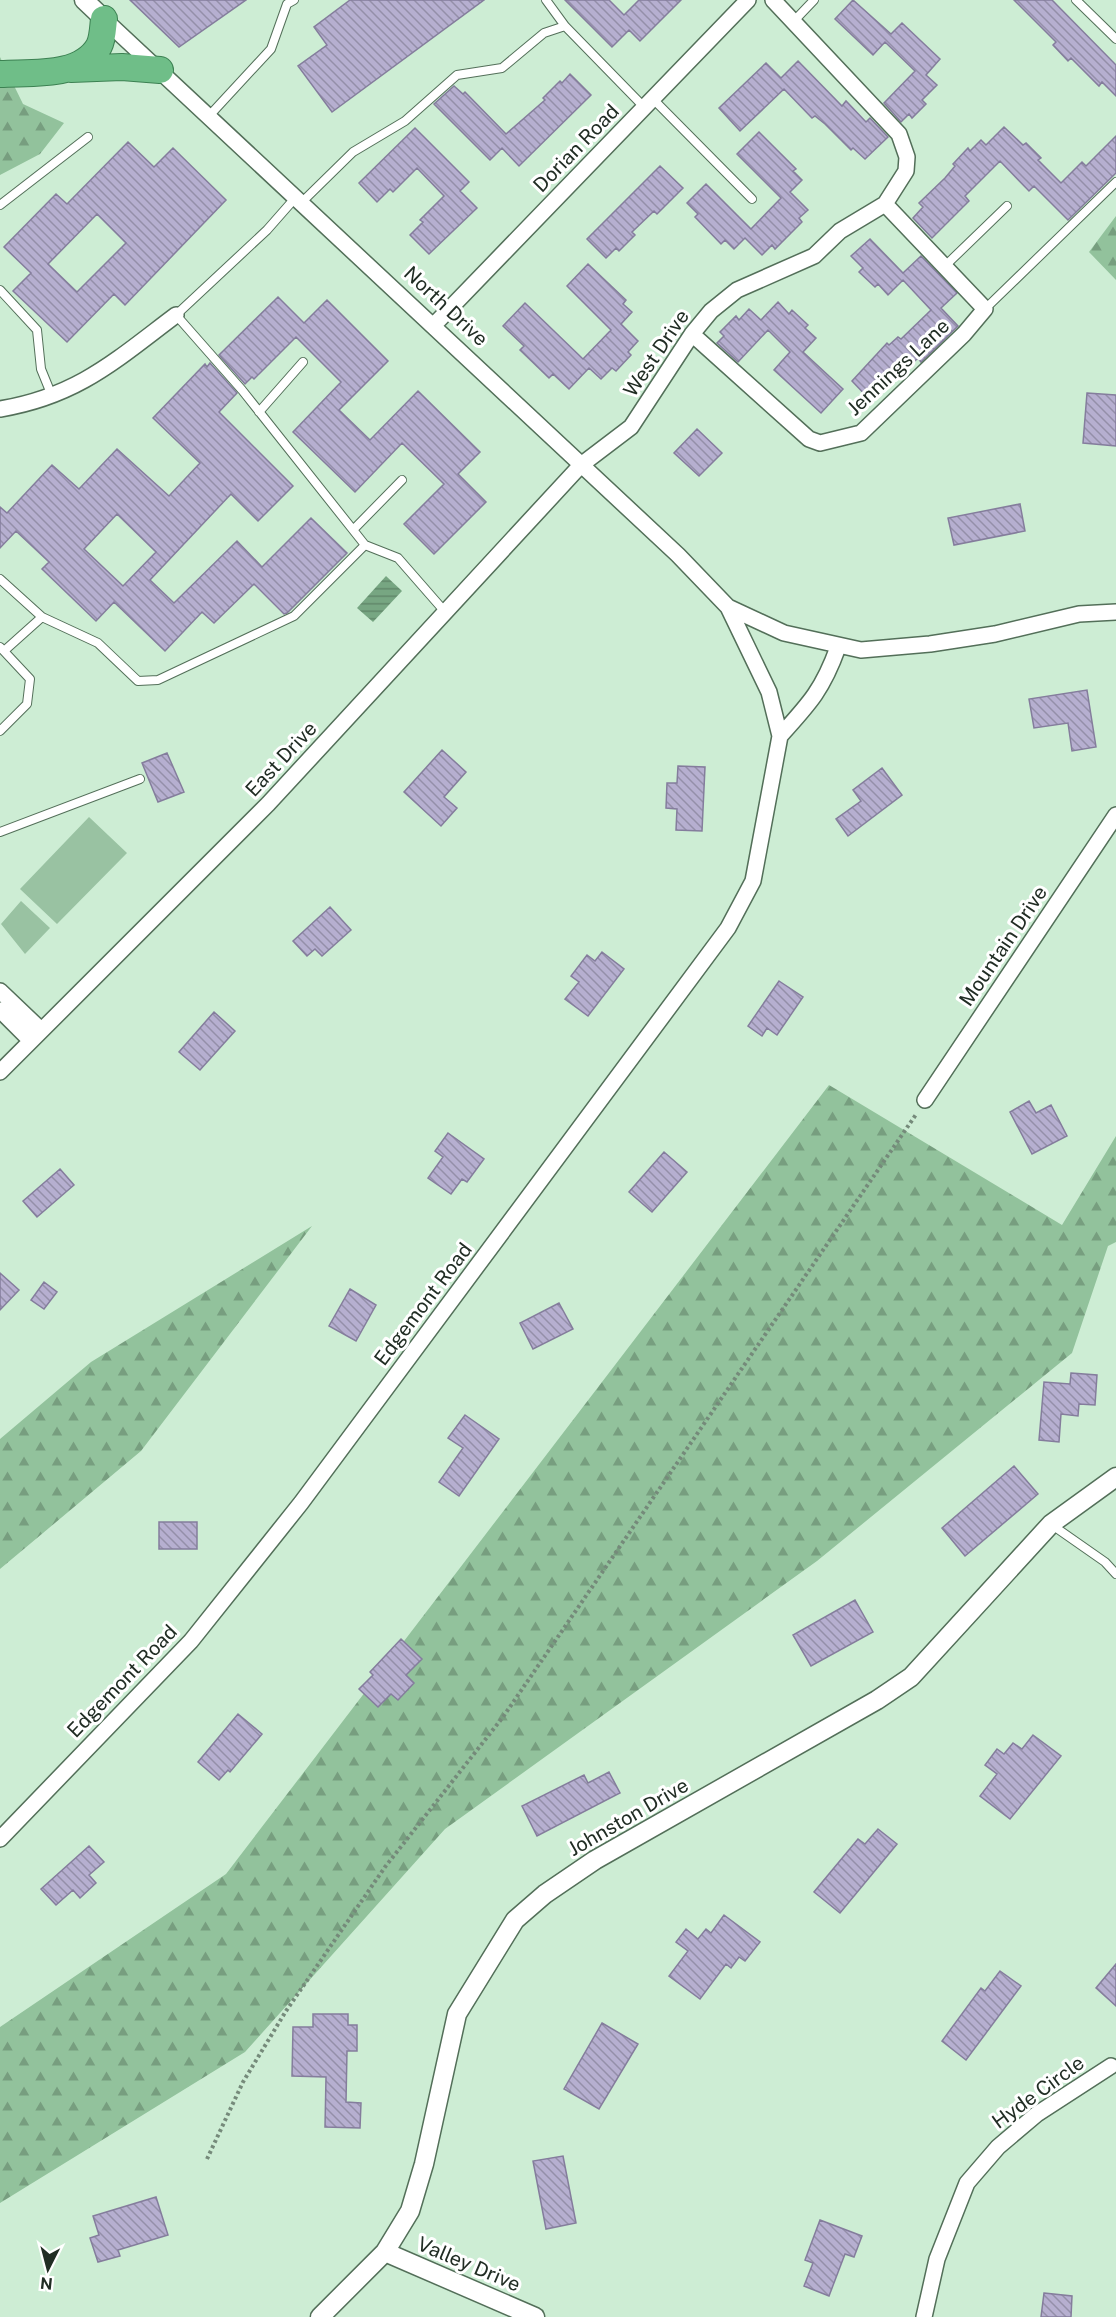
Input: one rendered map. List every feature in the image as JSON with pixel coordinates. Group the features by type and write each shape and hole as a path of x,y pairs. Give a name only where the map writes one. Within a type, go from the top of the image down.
{"highway":[{"path":"65,69 87,60 93,53 101,39 104,19"},
{"path":"0,75 122,67 160,70"}],"street":[{"name":"North Drive","path":"84,0 678,555 728,607 784,633 838,647"},
{"name":"Dorian Road","path":"433,326 748,0"},
{"name":"West Drive","path":"581,465 631,427 692,334 711,311 737,290 814,256 840,231 885,204 906,171 907,156 899,134 773,0"},
{"path":"885,204 985,309"},
{"name":"Jennings Lane","path":"692,334 809,438 820,442 861,433 964,334 985,309"},
{"path":"0,409 52,396 92,377 176,315"},
{"name":"East Drive","path":"0,1072 268,804 581,465"},
{"name":"Edgemont Road","path":"0,1839 190,1641 229,1596 301,1503 728,928 753,881 780,736 769,692 728,607"},
{"path":"780,736 809,705 826,680 838,647 861,650 930,644 994,634 1079,614 1107,610 1116,612"},
{"name":"Mountain Drive","path":"925,1100 1116,815"},
{"path":"0,991 36,1036"},
{"path":"0,1010 36,1036"},
{"name":"Johnston Drive","path":"320,2317 385,2252 410,2211 457,2014 515,1920 545,1894 595,1860 867,1705 911,1677 1051,1524 1116,1477"},
{"name":"Hyde Circle","path":"924,2317 937,2259 967,2183 998,2147 1037,2114 1111,2066"},
{"name":"Valley Drive","path":"385,2252 535,2317"}],"lane":[{"path":"209,116 271,49 287,4 294,0"},
{"path":"546,0 565,26 752,199"},
{"path":"793,22 814,0"},
{"path":"1077,0 1116,39"},
{"path":"446,613 398,558 365,545 259,412 176,315 299,199 353,152 405,121 457,75 502,68 544,33 565,26"},
{"path":"0,205 88,137"},
{"path":"985,309 1116,182"},
{"path":"945,266 1007,206"},
{"path":"0,290 38,330 41,369 52,396"},
{"path":"259,412 303,362"},
{"path":"353,530 402,480"},
{"path":"0,579 42,617 98,643 138,681 158,680 294,616 365,545"},
{"path":"0,730 27,704 30,679 2,649 42,617"},
{"path":"0,832 140,779"},
{"path":"1051,1524 1105,1562 1116,1574"}],"path":[{"path":"207,2159 243,2082 286,2011 385,1867 503,1717 925,1100"}],"green space":[{"path":"0,57 23,104 64,123 40,154 0,175"},
{"path":"1116,216 1116,280 1089,252"},
{"path":"829,1085 1062,1225 1116,1136 1116,1242 1108,1246 1072,1353 817,1561 445,1829 245,2052 0,2203 0,2027 226,1874"},
{"path":"312,1226 141,1451 0,1569 0,1439 91,1362"}],"shaded area":[{"path":"386,576 402,591 373,622 357,608"},
{"path":"89,817 127,853 57,924 20,889"},
{"path":"21,901 50,928 25,954 1,924"}],"building":[{"path":"130,0 246,0 179,47"},
{"path":"350,0 484,0 332,112 298,66 327,45 314,27"},
{"path":"565,0 609,0 624,15 639,0 681,0 640,41 629,30 612,47"},
{"path":"853,0 891,34 902,23 940,59 926,75 937,85 922,100 926,104 912,118 909,114 901,122 884,103 915,71 885,42 873,55 835,19"},
{"path":"1014,0 1052,0 1116,65 1116,96 1102,82 1099,86 1071,58 1068,61 1053,45 1056,42"},
{"path":"798,61 842,106 846,101 866,122 870,118 888,137 865,159 853,148 851,150 815,116 812,118 784,89 740,131 719,108 766,63 781,78"},
{"path":"570,74 591,95 519,166 502,148 490,160 434,104 454,86 463,94 465,92 506,134 545,100 543,98"},
{"path":"1004,127 1023,145 1026,143 1041,158 1038,160 1061,183 1082,162 1086,166 1116,136 1116,173 1068,220 1034,186 1029,191 1000,161 965,196 969,201 932,238 913,218 923,207 919,203 945,178 955,166 953,164 968,148 970,151 981,140 986,145"},
{"path":"415,128 469,182 460,191 477,208 429,254 410,235 423,222 420,220 444,196 417,168 393,192 390,189 377,202 359,183"},
{"path":"759,132 796,169 793,171 802,180 790,192 808,210 799,218 802,222 775,249 772,245 762,255 745,238 734,249 725,240 721,244 695,217 698,214 687,203 706,184 751,229 781,198 737,154"},
{"path":"128,142 154,167 173,148 226,200 125,305 114,294 67,342 13,291 31,273 4,247 56,194 67,204","holes":["97,214 126,243 77,292 48,264"]},
{"path":"660,166 683,188 657,214 654,211 632,232 635,235 619,251 616,248 606,258 587,239"},
{"path":"870,239 903,273 921,256 957,293 941,308 958,326 921,362 918,358 872,402 852,381 887,343 889,345 898,337 901,339 931,310 903,280 888,295 878,284 875,287 859,272 863,268 851,256"},
{"path":"588,264 626,300 623,304 632,312 621,324 638,341 628,352 631,355 616,371 612,368 601,379 589,368 569,389 553,374 549,378 520,350 524,346 503,326 525,303 583,359 611,330 567,286"},
{"path":"278,297 304,323 327,300 388,361 339,410 370,440 418,391 480,452 458,474 486,502 434,554 404,524 444,484 402,443 355,492 293,432 341,382 296,337 254,379 252,377 245,384 219,355"},
{"path":"778,302 789,314 792,310 808,325 805,328 816,338 803,352 843,389 821,413 774,370 790,352 768,330 738,362 717,343 724,336 720,332 736,316 739,320 749,309 761,320"},
{"path":"210,363 237,393 219,412 293,486 258,521 231,494 150,580 174,603 237,541 262,567 311,518 347,553 287,613 284,614 254,584 214,623 202,612 165,651 114,602 96,621 42,569 49,562 16,531 0,548 0,507 7,513 52,465 79,489 117,449 169,496 200,463 153,418 205,364 207,367","holes":["117,514 156,552 123,586 84,549"]},
{"path":"1087,393 1116,395 1116,446 1083,443"},
{"path":"697,429 722,453 699,476 674,453"},
{"path":"1020,504 1025,531 954,545 948,518"},
{"path":"1087,690 1096,747 1072,751 1068,723 1034,728 1029,699"},
{"path":"442,750 466,772 444,797 457,808 441,826 404,792"},
{"path":"167,753 184,792 158,802 142,763"},
{"path":"678,766 705,767 702,831 676,830 677,809 666,808 667,783 677,783"},
{"path":"882,768 902,795 848,836 836,819 861,801 853,790"},
{"path":"330,907 351,930 322,956 315,949 307,956 293,941"},
{"path":"602,952 624,969 588,1016 565,999 579,982 571,976 587,955 595,961"},
{"path":"779,981 803,997 777,1035 767,1028 762,1036 748,1026"},
{"path":"214,1012 235,1031 200,1070 179,1052"},
{"path":"1029,1101 1036,1113 1051,1105 1067,1136 1032,1154 1010,1112"},
{"path":"448,1133 484,1159 467,1182 462,1179 451,1194 428,1178 443,1157 435,1151"},
{"path":"664,1152 687,1172 652,1212 629,1192"},
{"path":"60,1169 74,1185 37,1217 23,1201"},
{"path":"0,1273 19,1290 0,1310"},
{"path":"44,1282 57,1292 44,1309 31,1300"},
{"path":"350,1289 376,1305 356,1341 329,1326"},
{"path":"559,1303 573,1329 533,1349 520,1323"},
{"path":"1071,1373 1097,1375 1095,1405 1079,1404 1078,1416 1061,1414 1059,1442 1039,1440 1044,1382 1070,1384"},
{"path":"465,1415 499,1439 459,1496 439,1482 463,1448 448,1438"},
{"path":"1014,1466 1038,1494 965,1556 942,1528"},
{"path":"159,1522 197,1522 197,1549 159,1549"},
{"path":"855,1600 873,1632 811,1666 793,1635"},
{"path":"401,1639 422,1659 406,1675 414,1683 398,1700 391,1694 378,1707 359,1689 373,1675 370,1672"},
{"path":"238,1714 262,1734 230,1772 228,1770 219,1780 198,1762"},
{"path":"1033,1735 1061,1756 1010,1819 980,1796 997,1774 985,1765 997,1749 1004,1754 1013,1743 1022,1749"},
{"path":"609,1772 620,1793 537,1836 522,1806 584,1775 588,1783"},
{"path":"878,1829 897,1844 840,1913 814,1892 858,1839 865,1844"},
{"path":"89,1846 104,1862 89,1875 96,1883 80,1898 73,1890 56,1905 41,1889"},
{"path":"724,1915 760,1942 745,1961 739,1957 731,1968 726,1964 700,1999 669,1976 688,1951 676,1942 686,1929 698,1939 706,1929 711,1933"},
{"path":"1116,1964 1116,2006 1096,1988"},
{"path":"1000,1971 1021,1986 966,2060 942,2041 981,1988 985,1991"},
{"path":"313,2014 348,2014 348,2025 357,2025 357,2051 347,2051 346,2102 361,2103 360,2128 325,2127 326,2077 292,2076 293,2027 313,2027"},
{"path":"602,2023 638,2044 599,2109 564,2089"},
{"path":"563,2156 576,2223 546,2229 533,2161"},
{"path":"156,2197 168,2235 118,2250 120,2256 98,2262 90,2238 99,2235 93,2216"},
{"path":"820,2220 862,2236 854,2257 845,2254 829,2296 804,2286 813,2263 805,2260"},
{"path":"1044,2293 1072,2296 1071,2317 1041,2317"}]}
